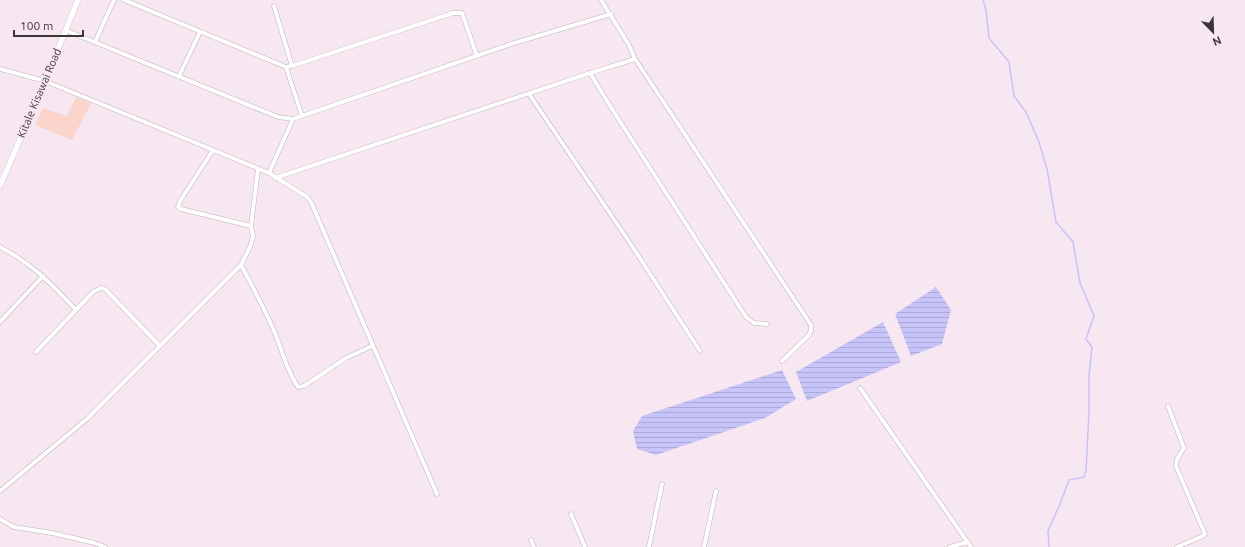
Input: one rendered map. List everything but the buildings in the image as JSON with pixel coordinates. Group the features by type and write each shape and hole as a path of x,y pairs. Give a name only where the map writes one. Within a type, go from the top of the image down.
{"street":[{"name":"Kitale Kisawai Road","path":"0,186 46,81 78,0"},
{"path":"95,42 114,0"},
{"path":"124,0 286,67 453,13 462,13 477,56"},
{"path":"601,0 629,45 635,59 811,325 811,331 808,336 782,361"},
{"path":"274,6 292,66"},
{"path":"65,30 278,117 293,119 510,44 611,14"},
{"path":"179,76 200,32"},
{"path":"275,178 635,59"},
{"path":"286,67 302,116"},
{"path":"0,69 46,81 270,173 275,178 309,199 437,494"},
{"path":"590,73 746,317 754,323 766,324"},
{"path":"529,94 700,351"},
{"path":"270,173 293,119"},
{"path":"213,150 178,207 251,226"},
{"path":"0,491 88,418 241,265 250,247 253,236 251,226 258,169"},
{"path":"0,247 35,268 76,310"},
{"path":"241,265 258,296 276,337 291,377 298,387 304,386 346,358 372,346"},
{"path":"0,322 43,276"},
{"path":"36,352 93,292 101,288 105,289 160,346"},
{"path":"860,388 971,547"},
{"path":"1168,406 1184,448 1177,459 1176,466 1205,534 1204,536 1177,547"},
{"path":"649,547 662,484"},
{"path":"704,547 716,490"},
{"path":"571,514 585,547"},
{"path":"0,519 14,527 52,533 106,547"},
{"path":"531,540 534,547"},
{"path":"950,547 968,542"}],"shaded area":[{"path":"76,97 91,103 72,140 35,125 43,108 67,116"}],"water":[{"path":"936,287 951,310 942,344 911,356 895,314"},
{"path":"883,322 901,362 807,401 796,372"},
{"path":"782,370 796,399 765,418 656,455 637,449 633,431 642,416"}],"waterway":[{"path":"983,0 986,10 989,38 1009,62 1014,96 1026,112 1039,142 1047,169 1056,222 1073,242 1080,283 1094,316 1086,339 1092,347 1089,375 1086,471 1084,477 1069,480 1048,531 1049,547"}]}
